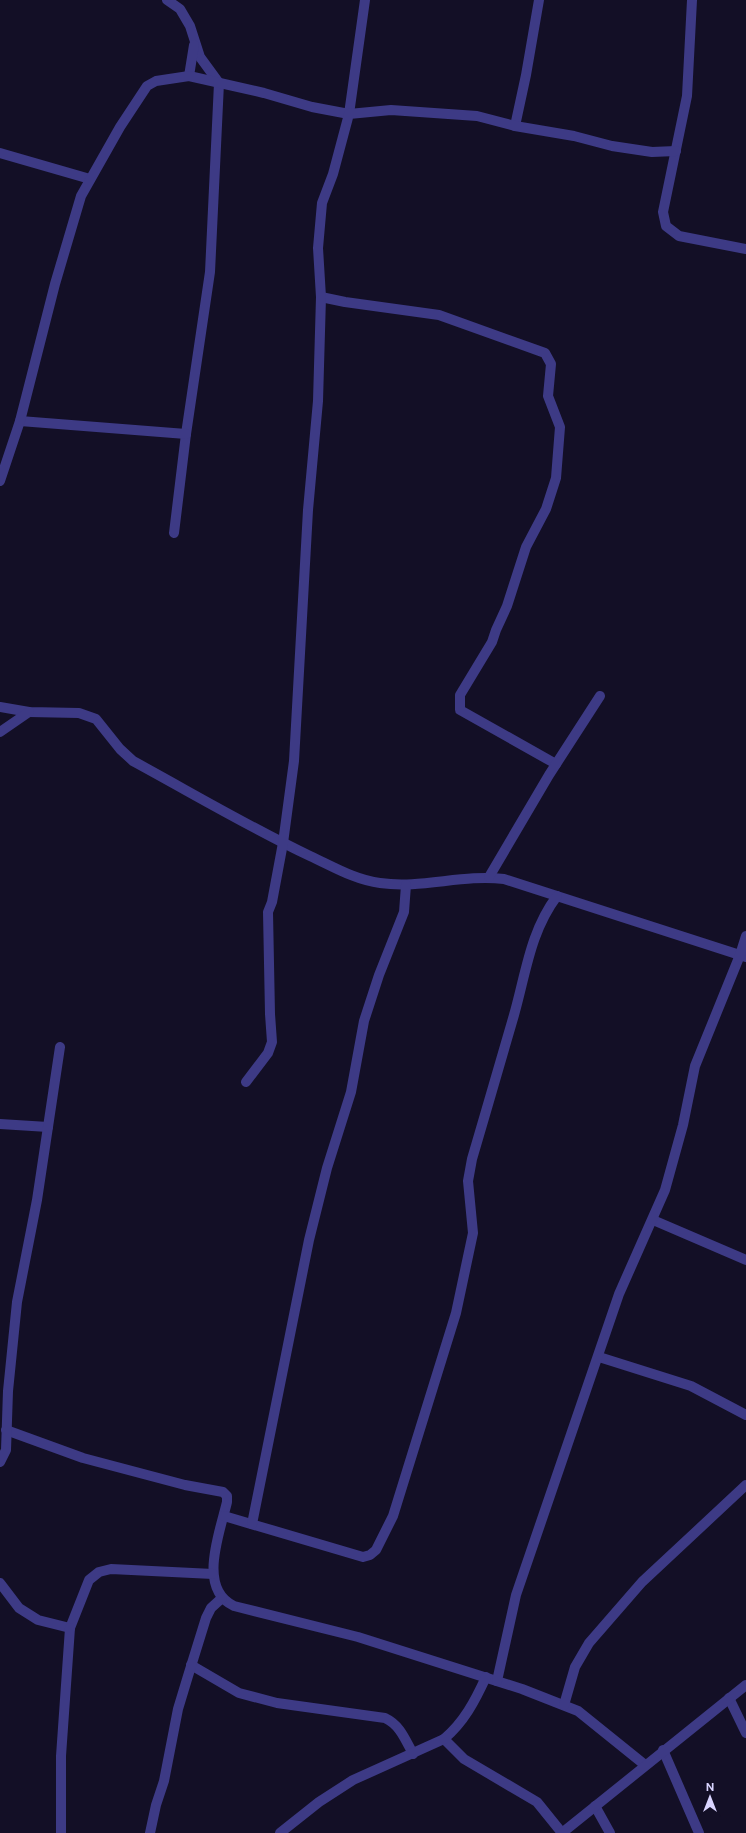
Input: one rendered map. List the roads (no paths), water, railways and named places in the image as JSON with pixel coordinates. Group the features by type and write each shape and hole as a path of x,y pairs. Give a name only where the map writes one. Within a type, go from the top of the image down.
{"street":[{"path":"167,0 180,9 190,26 200,57 219,83 210,272 186,434 174,533"},
{"path":"246,1082 268,1052 272,1042 268,912 272,902 283,843 294,761 308,510 318,400 321,297 318,248 322,203 333,174 349,114 365,0"},
{"path":"514,126 526,75 539,0"},
{"path":"692,0 687,96 663,212 666,226 679,236 746,249"},
{"path":"189,76 195,43"},
{"path":"0,480 20,421 55,284 81,196 120,127 147,86 156,81 189,76 312,107 349,114 399,110 477,116 514,126 574,136 612,146 652,152 676,151"},
{"path":"0,153 90,179"},
{"path":"321,297 345,302 439,315 545,353 548,357 551,364 548,396 560,428 556,478 546,509 524,552 507,606 492,642 460,695 459,703 460,710 556,764"},
{"path":"20,421 186,434"},
{"path":"489,877 556,764 600,696"},
{"path":"0,707 30,712 79,713 96,719 120,749 133,760 283,843 357,878 380,883 406,885 489,877 504,879 743,956"},
{"path":"0,732 30,712"},
{"path":"252,1524 309,1240 327,1168 351,1092 364,1020 379,975 404,912 406,885"},
{"path":"224,1516 363,1557 370,1555 376,1550 393,1516 456,1313 473,1233 468,1182 472,1159 515,1014 530,950 540,922 557,896"},
{"path":"497,1681 516,1595 599,1357 619,1294 665,1190 683,1125 695,1066 743,956 746,936"},
{"path":"0,1462 6,1450 8,1391 18,1302 37,1200 60,1047"},
{"path":"0,1124 48,1127"},
{"path":"652,1220 746,1260"},
{"path":"599,1357 691,1386 746,1415"},
{"path":"6,1430 83,1458 223,1492 227,1496 224,1516 214,1555 213,1574 217,1591 224,1601 234,1606 358,1637 486,1677 578,1711 645,1765"},
{"path":"564,1706 575,1667 589,1643 642,1582 746,1485"},
{"path":"61,1833 61,1756 70,1628 89,1580 99,1572 111,1569 213,1574"},
{"path":"0,1583 19,1608 38,1620 70,1628"},
{"path":"150,1833 156,1805 164,1781 178,1709 191,1665 206,1618 211,1608 222,1598"},
{"path":"191,1665 239,1693 277,1703 385,1718 393,1721 401,1730 413,1754"},
{"path":"280,1833 320,1802 353,1780 444,1739 453,1731 474,1704 486,1677"},
{"path":"444,1739 464,1759 537,1802 562,1833 663,1750 746,1685"},
{"path":"729,1698 746,1733"},
{"path":"663,1750 699,1833"},
{"path":"595,1806 610,1833"}]}
